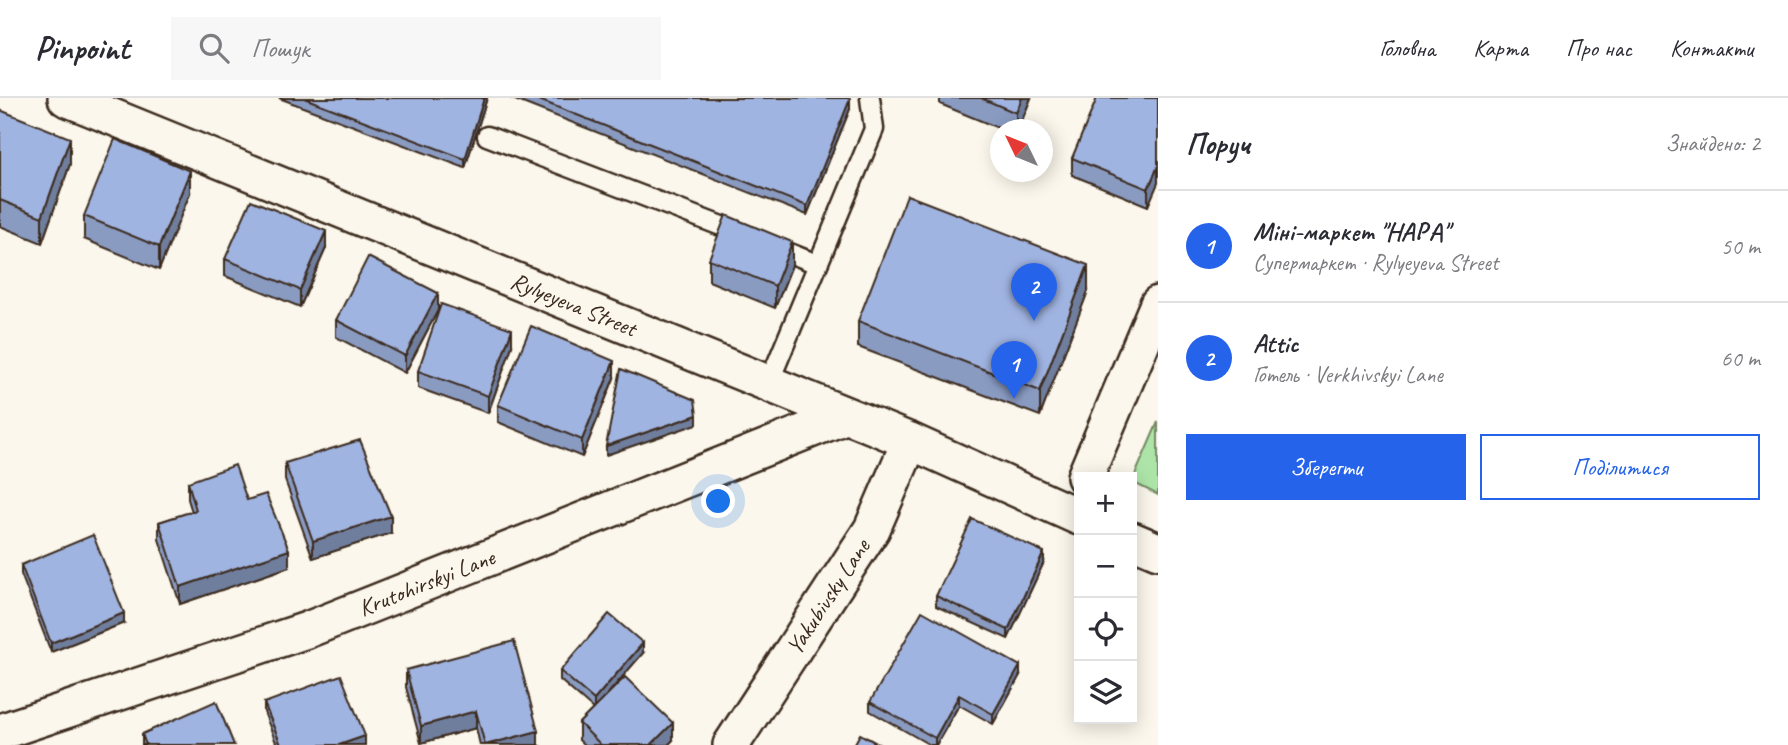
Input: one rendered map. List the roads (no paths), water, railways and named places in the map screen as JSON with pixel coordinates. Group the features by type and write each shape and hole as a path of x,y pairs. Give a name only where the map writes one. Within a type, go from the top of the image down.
{"street":[{"name":"Rylyeyeva Street","path":"66,98 768,385 1074,506"},
{"path":"1087,472 1158,304"},
{"name":"Krutohirskyi Lane","path":"0,732 307,630 845,416"},
{"name":"Yakubivsky Lane","path":"731,745 872,529 910,441"},
{"path":"1137,542 1158,551"}],"lane":[{"path":"768,385 874,129 870,98"},
{"path":"487,136 817,264"}],"place":[{"name":"Attic","path":"1034,321"},
{"name":"Міні-маркет \"НАРА\"","path":"1014,399"}]}
